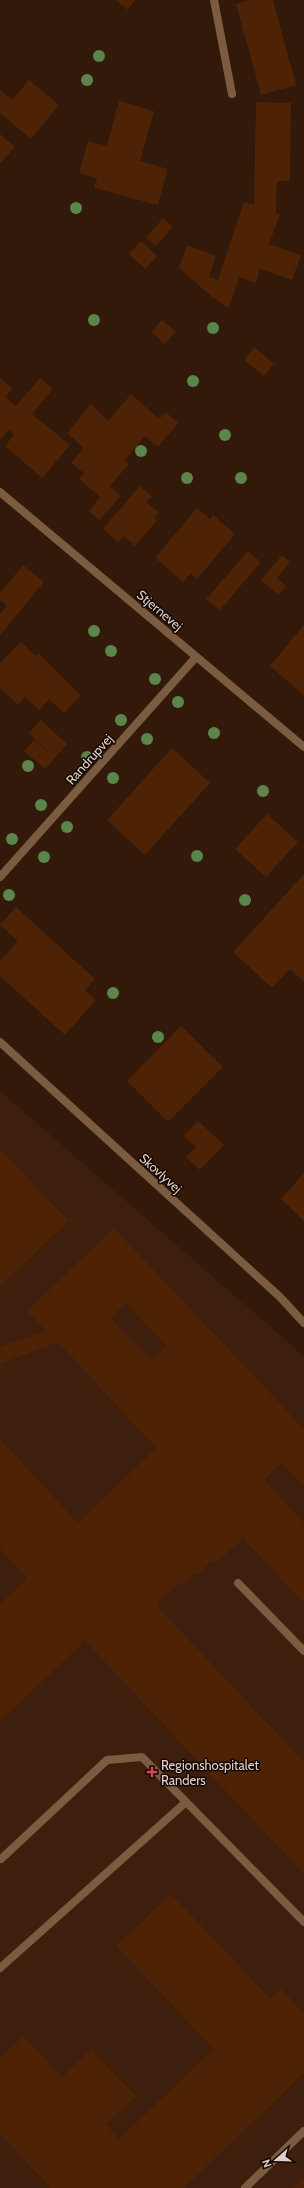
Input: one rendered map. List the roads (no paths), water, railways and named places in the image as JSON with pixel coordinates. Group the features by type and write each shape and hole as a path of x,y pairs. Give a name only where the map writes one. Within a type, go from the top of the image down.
{"street":[{"path":"214,0 232,94"},
{"name":"Stjernevej","path":"0,492 304,747"},
{"name":"Randrupvej","path":"0,877 196,657"},
{"name":"Skovlyvej","path":"0,1042 274,1292 304,1322"},
{"path":"238,1583 304,1651"},
{"path":"1,1859 107,1760 142,1757 304,1922"},
{"path":"0,1968 186,1802"},
{"path":"245,2188 304,2131"}],"place":[{"name":"Regionshospitalet Randers","path":"152,1772"}]}
